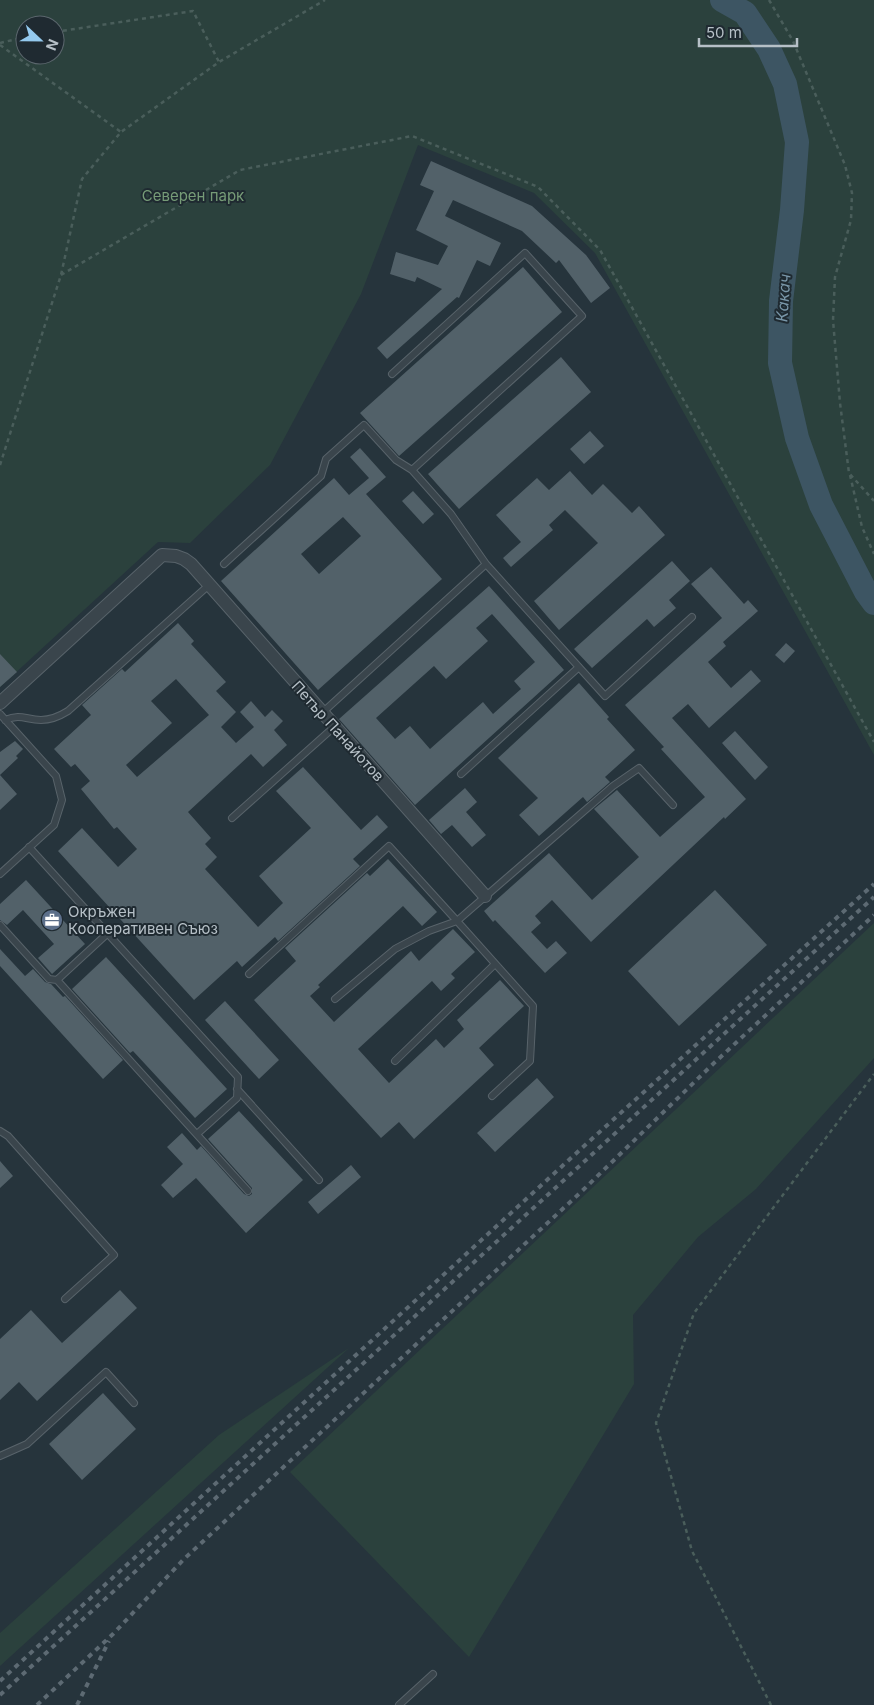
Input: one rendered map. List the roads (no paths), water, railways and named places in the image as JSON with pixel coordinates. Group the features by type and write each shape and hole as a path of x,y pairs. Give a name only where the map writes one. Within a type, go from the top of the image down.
{"street":[{"name":"Петър Панайотов","path":"0,703 162,555 184,559 191,564 485,896"}],"lane":[{"path":"392,374 525,253 582,316 412,470"},
{"path":"224,564 321,476 326,459 364,425 396,460 412,470 452,514 486,564 605,696 692,617"},
{"path":"322,713 486,564"},
{"path":"5,720 13,716 41,720 60,716 68,711 209,585"},
{"path":"461,774 579,667"},
{"path":"0,714 56,776 62,800 54,825 0,874"},
{"path":"232,818 334,727"},
{"path":"334,999 395,949 429,931 457,921 613,786 639,768 673,805"},
{"path":"249,974 389,846 533,1006 530,1061 492,1096"},
{"path":"30,847 238,1077 237,1098 197,1134"},
{"path":"0,925 49,979 57,980 248,1191"},
{"path":"57,980 108,933"},
{"path":"395,1061 495,964"},
{"path":"237,1089 319,1180"},
{"path":"0,1131 8,1136 114,1255 65,1299"},
{"path":"0,1456 27,1444 106,1372 134,1403"},
{"path":"399,1705 433,1674"}],"waterway":[{"name":"Какач","path":"722,0 745,13 769,49 785,84 797,142 792,210 781,301 780,363 797,438 821,505 866,592 874,603"}],"railway":[{"path":"0,1681 583,1147 874,884"},
{"path":"0,1695 874,897"},
{"path":"37,1705 113,1634 184,1559 581,1192 713,1064 874,915"},
{"path":"77,1705 109,1641"}],"place":[{"name":"Окръжен Кооперативен Съюз","path":"52,920"}],"park label":[{"name":"Северен парк","path":"193,195"}]}
